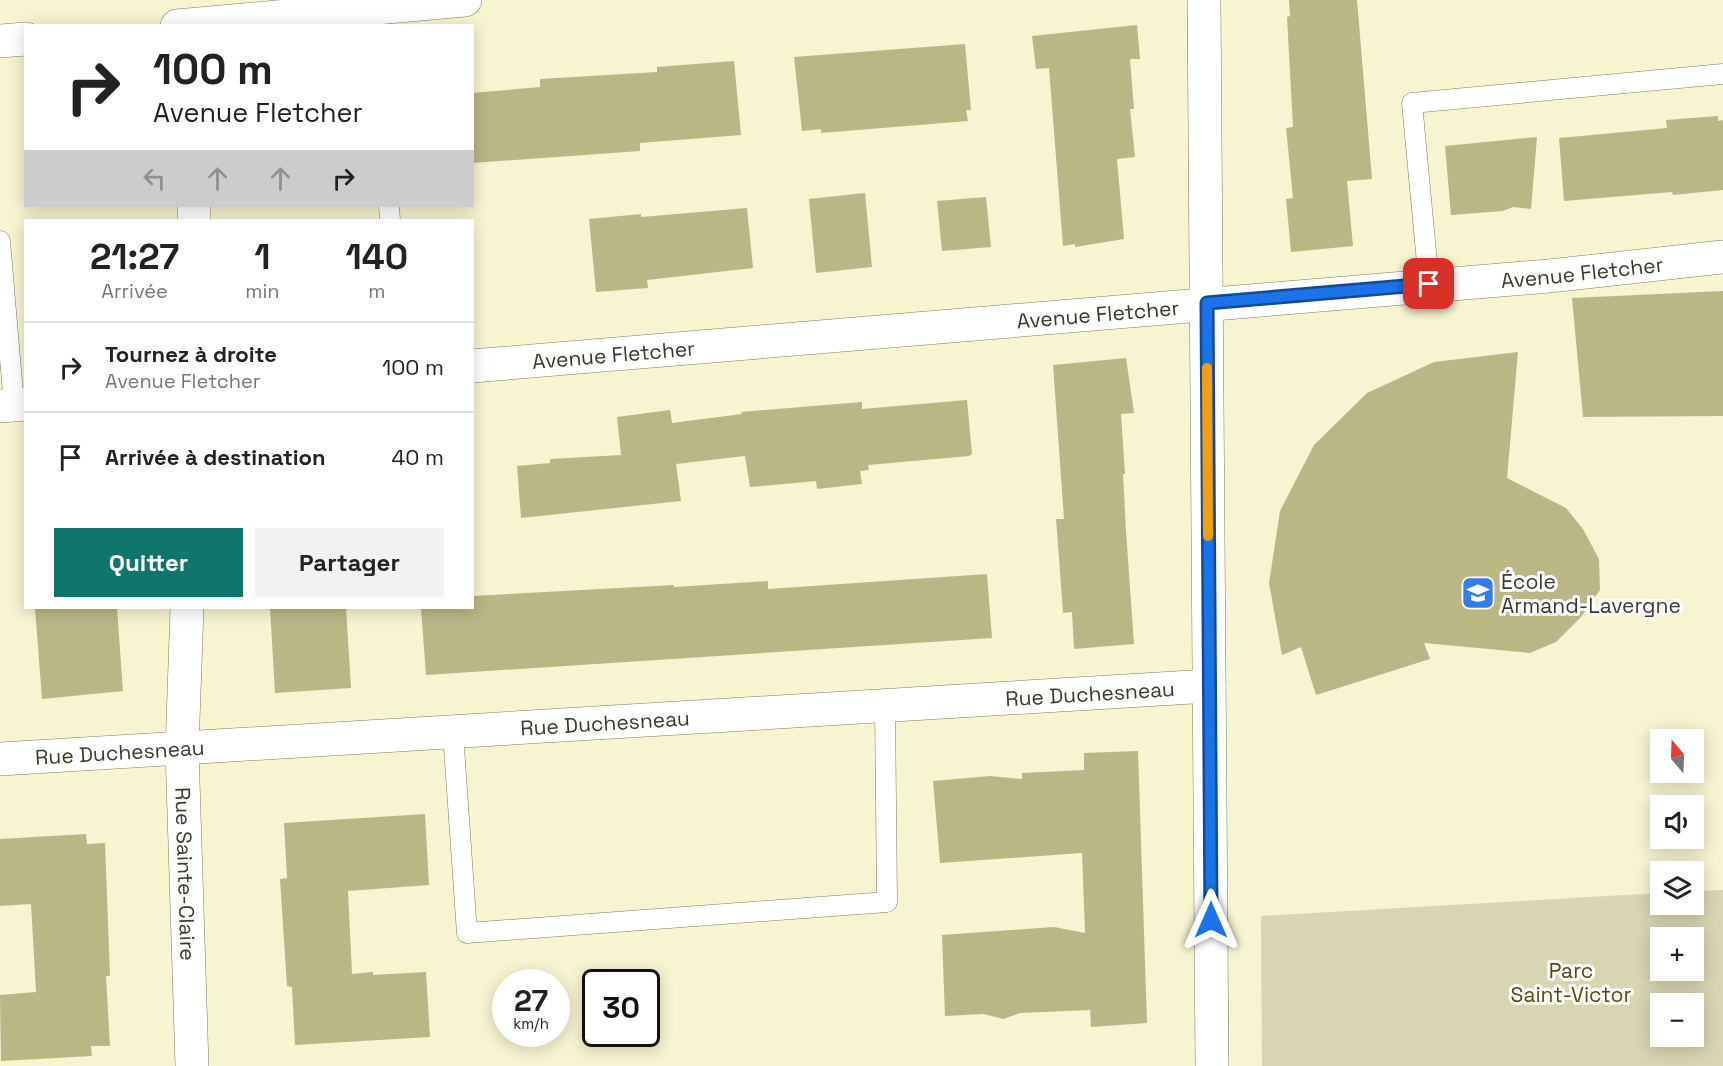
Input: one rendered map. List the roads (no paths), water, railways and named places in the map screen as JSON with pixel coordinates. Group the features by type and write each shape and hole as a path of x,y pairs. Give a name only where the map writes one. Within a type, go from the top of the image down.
{"street":[{"path":"189,19 376,17 465,0"},
{"path":"1204,0 1212,1066"},
{"path":"0,41 24,39"},
{"name":"Avenue Fletcher","path":"474,366 1429,284 1549,276 1723,257"},
{"name":"Rue Sainte-Claire","path":"188,609 182,749 192,1066"},
{"name":"Rue Duchesneau","path":"0,759 1209,686"}],"lane":[{"path":"1429,284 1412,103 1723,75"},
{"path":"0,241 13,405"},
{"path":"453,733 467,933 887,902 885,706"}],"place":[{"name":"École Armand-Lavergne","path":"1478,593"}],"park label":[{"name":"Parc Saint-Victor","path":"1571,982"}]}
